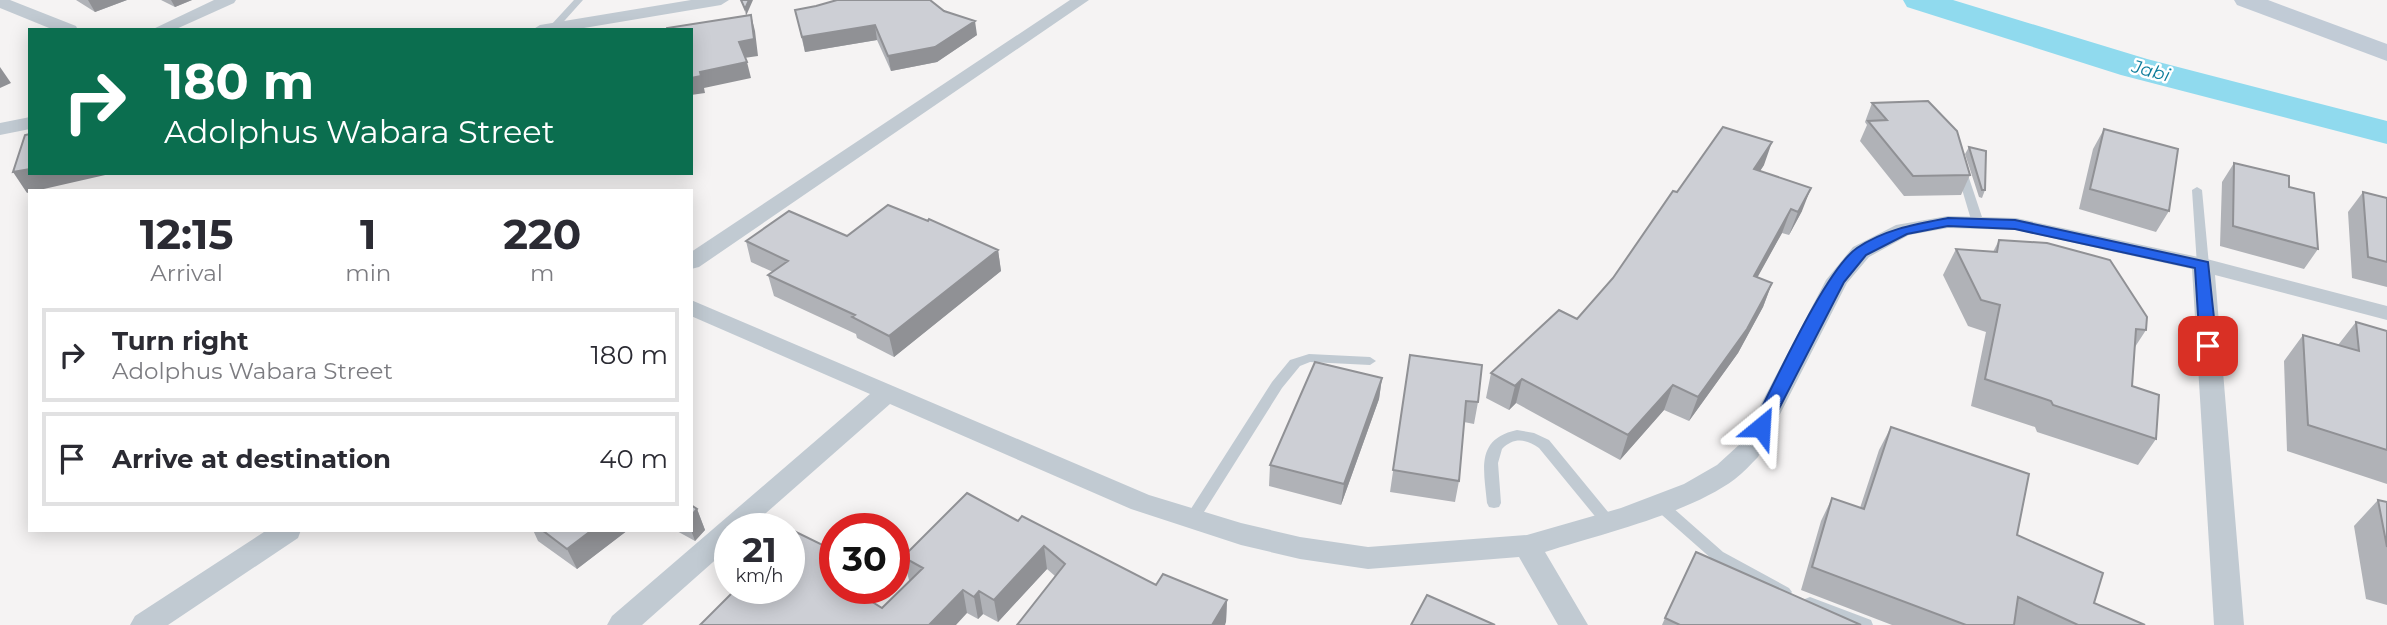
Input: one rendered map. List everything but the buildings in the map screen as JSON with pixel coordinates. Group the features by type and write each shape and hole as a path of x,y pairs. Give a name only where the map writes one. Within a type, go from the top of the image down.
{"street":[{"path":"18,9 41,0"},
{"path":"164,28 228,0"},
{"path":"553,28 721,0"},
{"path":"693,261 1081,0"},
{"path":"2246,0 2387,53"},
{"path":"2281,0 2387,40"},
{"path":"0,2 65,28"},
{"path":"0,129 28,123"},
{"path":"693,308 1140,502 1300,548 1368,558 1527,545 1659,504 1693,491 1726,472 1749,450 1837,280 1861,252 1903,230 1948,222 2015,224 2203,265 2387,313"},
{"path":"2203,265 2229,625"},
{"path":"750,513 888,392"},
{"path":"145,625 285,532"},
{"path":"622,625 714,545"},
{"path":"1527,545 1573,625"}],"lane":[{"path":"548,28 579,0"},
{"path":"1959,163 1978,223"},
{"path":"2197,190 2203,265"},
{"path":"1192,519 1277,385 1295,363 1309,358 1370,361"},
{"path":"1494,503 1493,446 1502,438 1534,436 1544,444 1608,522"},
{"path":"1659,504 1718,556 1788,594 1865,625"}],"waterway":[{"name":"Jabi","path":"1919,0 2134,67 2387,133"}],"route":[{"path":"1761,427 1837,280 1861,252 1903,230 1948,222 2015,224 2203,265 2208,346"}]}
